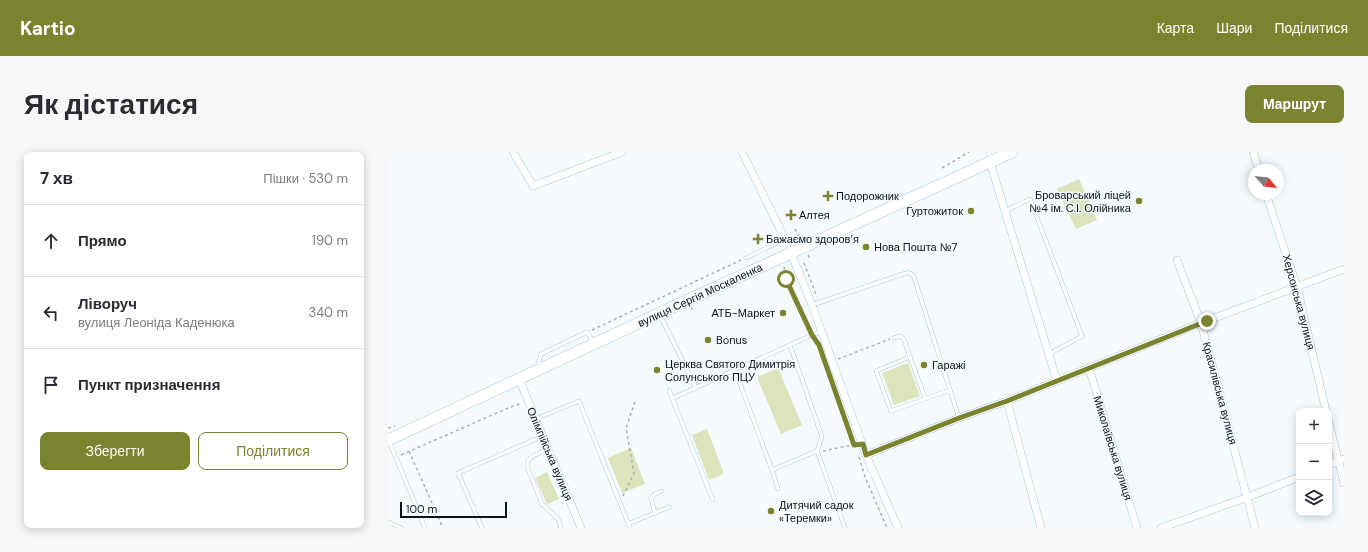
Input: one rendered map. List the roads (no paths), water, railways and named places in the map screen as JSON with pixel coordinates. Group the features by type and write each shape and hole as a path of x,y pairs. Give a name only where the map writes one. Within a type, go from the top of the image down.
{"main road":[{"name":"вулиця Сергія Москаленка","path":"388,439 791,253 990,158 1012,152"}],"street":[{"path":"513,152 533,186 622,152"},
{"path":"742,152 785,239"},
{"path":"1253,152 1256,164"},
{"path":"990,158 1057,380"},
{"name":"Херсонська вулиця","path":"1268,200 1297,287 1325,408"},
{"path":"791,253 816,304 821,331 866,455 898,528"},
{"name":"Красилівська вулиця","path":"1177,260 1201,323 1255,528"},
{"path":"866,455 959,418 1007,401 1201,323 1344,269"},
{"name":"Миколаївська вулиця","path":"1089,368 1137,528"},
{"name":"Олімпійська вулиця","path":"519,379 581,528"},
{"path":"1007,401 1041,528"},
{"path":"1332,432 1341,461 1344,484"},
{"path":"1161,528 1296,478"}],"lane":[{"path":"1005,211 1030,199 1082,336 1049,354"},
{"path":"746,258 785,239 791,253"},
{"path":"816,304 903,274 912,274 959,418"},
{"path":"659,314 696,388"},
{"path":"673,398 821,331"},
{"path":"538,370 541,354 587,332 594,344"},
{"path":"894,338 900,336 904,339 926,398"},
{"path":"790,345 822,437 817,451 845,528"},
{"path":"910,357 876,371 891,411 950,390"},
{"path":"735,370 778,489"},
{"path":"669,390 713,500"},
{"path":"536,419 579,401 629,526 669,507"},
{"path":"482,528 458,473 543,436"},
{"path":"388,439 425,528"},
{"path":"548,449 529,459 526,463 542,504 558,519 561,528"},
{"path":"772,470 817,451"},
{"path":"655,513 651,498 654,494 662,491"},
{"path":"388,522 401,528"}],"place":[{"name":"Подорожник","path":"828,196"},
{"name":"Броварський ліцей №4 ім. С.І. Олійника","path":"1139,201"},
{"name":"Гуртожиток","path":"971,211"},
{"name":"Алтея","path":"791,215"},
{"name":"Бажаємо здоровʼя","path":"758,239"},
{"name":"Нова Пошта №7","path":"866,247"},
{"name":"АТБ-Маркет","path":"783,313"},
{"name":"Bonus","path":"708,340"},
{"name":"Гаражі","path":"924,365"},
{"name":"Церква Святого Димитрія Солунського ПЦУ","path":"657,370"},
{"name":"Дитячий садок «Теремки»","path":"771,511"}]}
